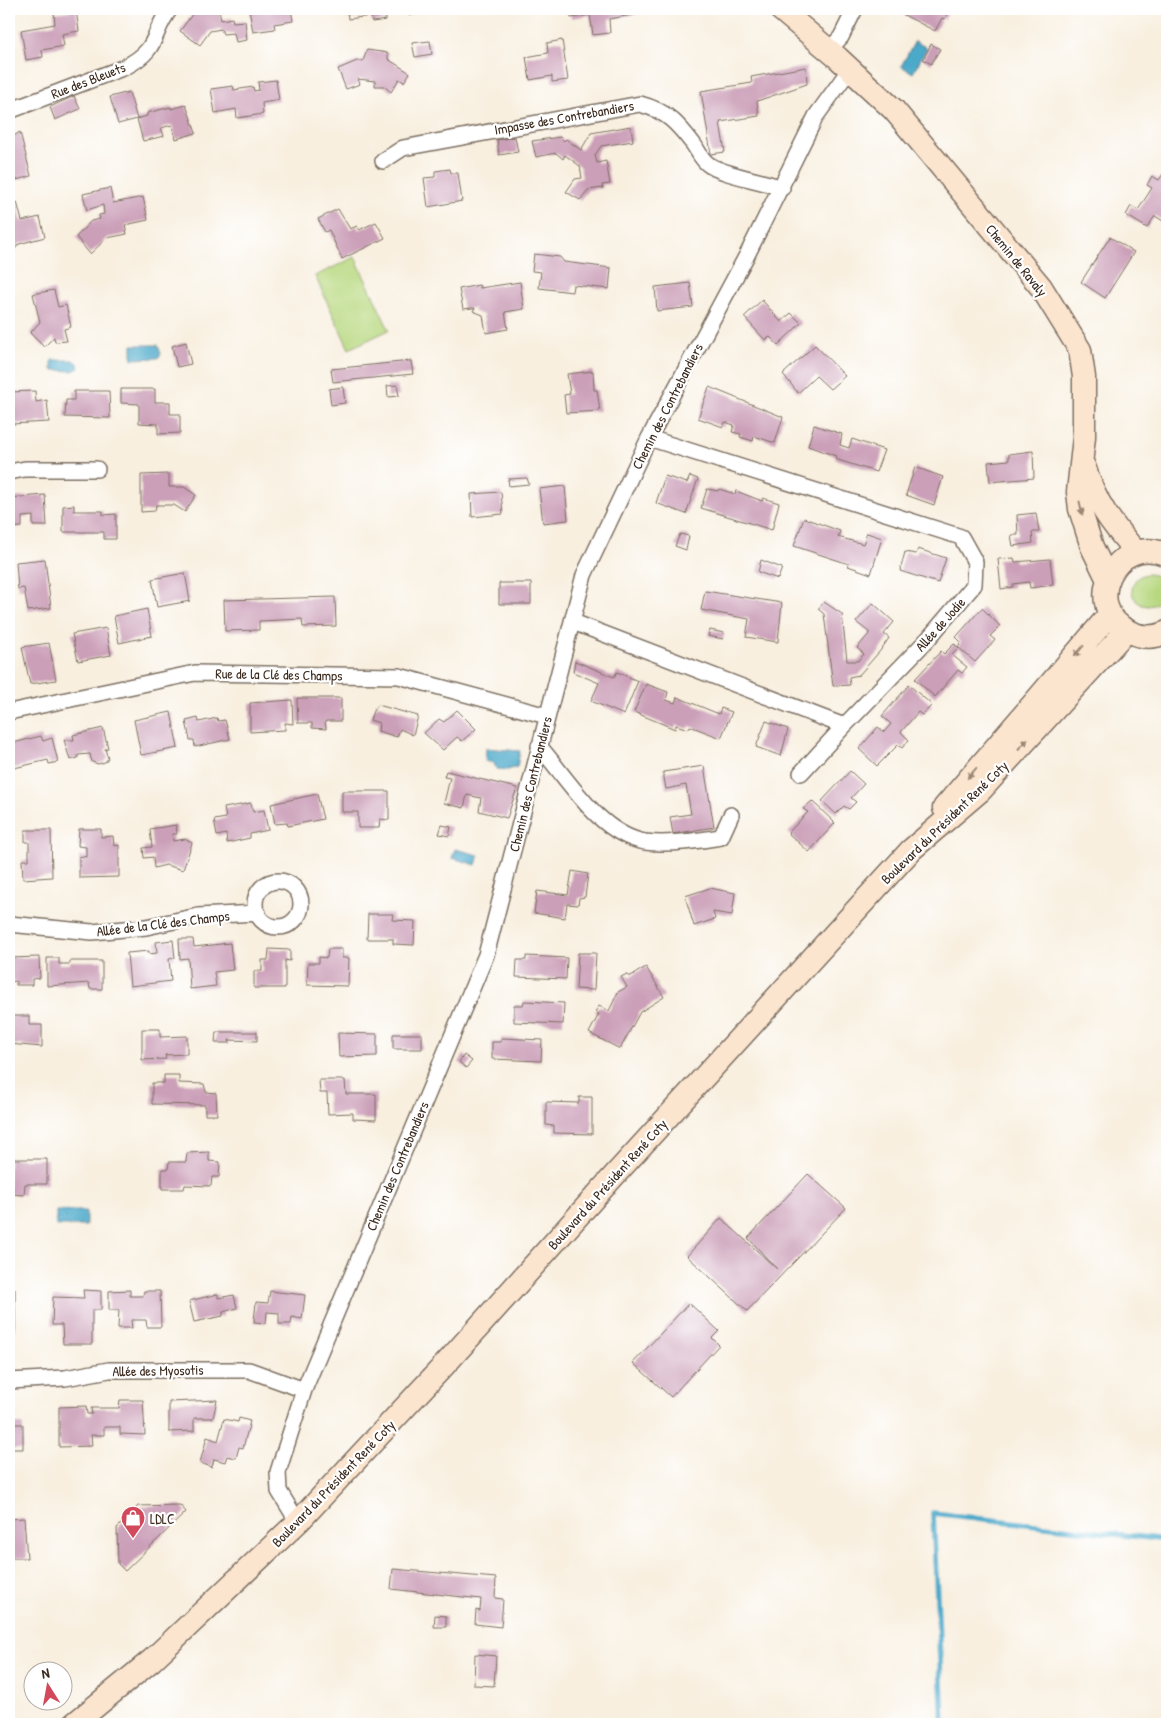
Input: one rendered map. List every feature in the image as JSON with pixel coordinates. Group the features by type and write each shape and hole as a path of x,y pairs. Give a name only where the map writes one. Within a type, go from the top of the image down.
{"main road":[{"name":"Chemin de Ravaly","path":"780,9 829,50 894,110 1041,287 1080,350 1084,377 1082,460 1078,492 1080,509 1092,547 1108,580"},
{"path":"1082,460 1092,492 1109,520 1136,552"},
{"path":"1165,550 1136,552 1118,563 1108,580 1106,597 1110,614 1126,631 1144,637 1167,632"},
{"path":"911,850 968,778 1110,614"},
{"name":"Boulevard du Président René Coty","path":"74,1724 152,1660 300,1520 450,1360 618,1170 911,850 980,791 1126,631"}],"street":[{"name":"Rue des Bleuets","path":"9,111 140,59 150,50 170,9"},
{"path":"829,50 841,37 855,9"},
{"name":"Chemin des Contrebandiers","path":"300,1520 293,1514 279,1491 278,1472 304,1390 486,955 584,575 648,438 782,188 816,116 850,69"},
{"name":"Impasse des Contrebandiers","path":"383,161 403,148 640,104 658,108 671,119 682,130 707,164 723,172 751,178 782,188"},
{"name":"Allée de Jodie","path":"648,438 960,536 975,562 974,585 928,639 801,773"},
{"path":"9,472 25,469 97,469"},
{"path":"573,622 844,726"},
{"name":"Rue de la Clé des Champs","path":"9,712 195,673 399,676 547,716"},
{"path":"539,746 586,804 612,829 644,842 678,842 721,837 731,815"},
{"name":"Allée de la Clé des Champs","path":"9,924 92,932 146,926 198,916 258,914"},
{"name":"Allée des Myosotis","path":"9,1381 64,1378 109,1370 249,1370 304,1390"}],"green space":[{"path":"355,257 389,330 349,349 315,276"},
{"path":"1148,574 1154,575 1159,579 1163,584 1163,596 1159,601 1154,605 1148,606 1142,605 1137,601 1133,596 1132,590 1133,584 1137,579 1142,575"}],"water":[{"path":"915,41 927,48 913,73 901,66"},
{"path":"132,345 158,345 161,354 158,358 132,359"},
{"path":"52,360 73,360 78,363 79,368 73,371 52,370"},
{"path":"486,748 520,751 517,767 508,770 496,769 494,763 485,761"},
{"path":"455,849 479,855 476,865 452,858"},
{"path":"56,1211 86,1211 86,1226 56,1226"}],"building":[{"path":"196,9 219,9 221,20 232,18 233,22 245,21 247,40 236,42 234,33 223,34 221,29 210,31 200,45 180,31"},
{"path":"249,9 291,9 293,21 274,24 275,29 253,32"},
{"path":"347,9 385,9 386,20 372,22 371,16 348,19"},
{"path":"402,9 417,9 410,16"},
{"path":"570,9 637,9 638,14 609,19 610,33 593,35 590,15 571,18"},
{"path":"904,9 943,9 948,12 945,19 942,18 935,31 902,14"},
{"path":"76,10 79,31 62,34 64,46 42,50 43,57 26,60 21,30 55,24 54,13"},
{"path":"562,40 568,80 552,82 552,76 530,80 526,57 548,53 547,43"},
{"path":"430,41 432,54 415,57 412,43"},
{"path":"931,44 940,49 931,64 923,59"},
{"path":"367,50 388,53 388,59 410,73 404,82 399,79 391,92 384,86 375,86 375,81 358,79 360,84 346,89 338,69 357,61 363,61"},
{"path":"806,67 807,84 757,101 759,116 720,122 725,152 711,154 701,91 752,83 751,77"},
{"path":"276,80 279,100 262,103 263,114 237,118 236,109 215,113 211,89 233,86 234,90 253,87 254,91 259,90 258,82"},
{"path":"129,92 137,119 118,124 110,97"},
{"path":"74,96 80,109 55,120 50,107"},
{"path":"186,105 196,133 176,139 172,125 161,128 164,136 143,141 137,119 147,116 147,113"},
{"path":"631,126 633,141 601,146 595,155 597,163 606,161 610,184 602,185 603,188 588,190 580,200 566,192 575,179 582,178 580,166 565,155 563,159 556,153 536,157 532,141 560,137 581,150 591,133"},
{"path":"20,132 31,176 9,182 9,139"},
{"path":"515,137 518,152 499,155 497,140"},
{"path":"1167,168 1167,217 1163,221 1155,216 1147,228 1126,215 1131,206 1138,210 1152,188 1147,185 1152,176 1159,180"},
{"path":"450,169 451,173 458,173 462,201 428,207 424,178 435,177 435,171"},
{"path":"110,188 113,203 143,197 148,220 125,225 127,234 107,238 90,254 76,237 91,221 100,219 99,215 104,214 103,205 87,210 83,194"},
{"path":"17,202 22,221 40,217 45,237 19,244 9,256 9,205"},
{"path":"338,209 350,229 357,226 359,230 376,222 385,238 342,259 329,230 325,232 318,219"},
{"path":"1110,237 1134,252 1105,298 1081,282"},
{"path":"534,254 560,257 564,262 611,268 609,289 573,285 572,292 539,288 541,272 532,271"},
{"path":"520,282 524,309 505,312 508,329 486,333 483,315 473,311 475,308 463,309 459,289 479,285 480,288"},
{"path":"690,283 693,307 657,311 655,287"},
{"path":"54,290 58,307 66,305 71,327 64,329 67,341 55,342 54,337 44,347 30,333 40,322 33,294"},
{"path":"762,300 781,322 791,313 801,323 778,345 770,337 765,340 744,317"},
{"path":"186,342 191,364 177,367 172,346"},
{"path":"815,345 845,376 830,389 816,376 798,393 783,374"},
{"path":"411,361 413,374 333,382 331,369"},
{"path":"593,371 594,390 597,390 600,411 566,413 564,395 570,394 567,374"},
{"path":"397,385 399,396 388,397 387,386"},
{"path":"343,387 345,403 331,405 329,389"},
{"path":"709,387 783,417 775,443 754,436 753,441 740,437 741,434 732,432 734,425 725,422 723,427 698,418"},
{"path":"121,389 155,389 155,402 170,402 170,414 180,414 180,433 158,434 158,424 139,423 139,404 121,403"},
{"path":"35,391 36,402 47,400 49,422 11,424 11,417 9,417 9,392"},
{"path":"74,391 109,391 110,418 65,417 66,400 74,400"},
{"path":"814,425 842,434 840,445 849,448 852,439 884,450 876,472 835,459 836,456 808,446"},
{"path":"1033,451 1034,478 990,482 988,462 1009,460 1009,454"},
{"path":"915,467 943,477 934,505 906,495"},
{"path":"169,474 169,487 184,487 196,495 185,512 174,505 156,505 155,511 141,512 141,475"},
{"path":"665,476 687,483 690,476 698,479 686,514 656,503"},
{"path":"527,478 529,484 509,486 508,479"},
{"path":"565,486 568,520 543,523 539,489"},
{"path":"707,489 718,491 719,489 735,494 736,491 762,501 763,498 779,503 772,530 701,508"},
{"path":"501,492 503,514 472,517 471,494"},
{"path":"45,495 47,526 33,526 33,516 22,517 22,527 9,528 9,498"},
{"path":"74,505 74,511 103,511 103,515 116,514 116,539 104,539 104,532 63,532 63,506"},
{"path":"1036,513 1039,532 1032,532 1033,543 1013,546 1011,535 1018,535 1017,515"},
{"path":"804,518 840,531 838,537 863,544 867,533 882,538 871,574 848,566 849,564 794,546"},
{"path":"680,534 689,536 686,550 675,546"},
{"path":"918,549 946,558 938,583 900,571 905,552 916,554"},
{"path":"1014,558 1015,562 1050,559 1053,585 1030,588 1029,582 1013,584 1013,587 1001,589 998,559"},
{"path":"45,559 51,608 28,611 24,588 18,589 16,562"},
{"path":"761,560 782,568 778,579 758,572"},
{"path":"185,573 190,601 157,607 152,579"},
{"path":"499,583 531,583 531,604 499,604"},
{"path":"705,591 782,603 778,642 746,637 749,619 701,610"},
{"path":"335,597 336,626 303,627 302,619 259,621 259,630 225,631 224,600"},
{"path":"824,602 842,614 847,661 858,661 864,654 857,648 870,633 856,622 873,603 894,622 884,634 889,638 880,651 859,675 849,677 850,685 833,686 824,614 818,609"},
{"path":"982,608 1000,626 990,636 995,640 975,662 959,648 952,655 967,667 962,673 958,670 935,697 915,679 941,651 944,654 954,644 958,647 961,642 956,637"},
{"path":"147,609 152,636 119,643 114,616"},
{"path":"106,628 111,655 78,661 72,634"},
{"path":"710,630 724,633 723,639 708,636"},
{"path":"49,643 56,680 30,684 22,647"},
{"path":"575,661 614,677 617,672 638,681 624,715 591,701 599,683 573,672"},
{"path":"646,684 668,692 666,700 675,703 677,697 719,714 721,708 732,712 721,738 690,726 688,729 676,725 675,729 634,712"},
{"path":"909,685 932,705 922,715 918,712 901,732 909,740 902,748 898,745 877,766 859,749 878,727 884,732 891,724 882,716"},
{"path":"297,698 341,698 341,721 325,721 326,729 312,728 312,723 298,723"},
{"path":"292,700 293,724 285,723 285,730 250,732 250,703"},
{"path":"378,705 418,716 413,735 400,729 397,737 378,731 379,723 370,720 373,711"},
{"path":"457,710 476,729 462,741 457,737 443,750 424,733 439,719 444,722"},
{"path":"171,712 178,748 141,755 134,720"},
{"path":"198,718 199,722 217,718 218,721 225,720 230,739 195,747 194,740 190,740 186,721"},
{"path":"766,721 788,729 781,756 756,747"},
{"path":"103,728 108,748 105,749 108,758 105,762 98,764 92,762 90,754 78,755 78,758 70,760 64,740 74,740 73,735"},
{"path":"41,736 43,741 52,738 58,762 49,764 48,760 10,769 9,744"},
{"path":"704,766 714,827 673,834 670,817 691,814 686,785 666,789 663,772"},
{"path":"446,771 517,788 507,818 479,811 481,798 467,795 464,808 444,803 450,778 444,777"},
{"path":"850,771 864,784 851,798 856,802 849,809 844,806 836,814 822,801"},
{"path":"342,791 389,791 389,820 380,819 379,828 358,828 358,812 342,812"},
{"path":"317,794 323,819 288,826 287,823 275,824 271,804"},
{"path":"812,801 835,823 809,852 788,833 808,812 803,809"},
{"path":"251,803 253,812 264,810 268,830 250,834 250,838 227,843 226,834 217,836 214,820 226,818 224,808"},
{"path":"176,825 177,834 172,834 173,841 185,839 192,843 183,870 166,865 154,868 153,857 144,858 143,848 152,847 150,829"},
{"path":"442,825 451,827 449,836 439,834"},
{"path":"79,829 101,829 101,837 113,836 114,846 119,845 119,877 79,878 79,856 86,857 86,847 78,846"},
{"path":"25,830 51,830 52,877 23,879 22,860 29,860 29,842 25,842"},
{"path":"572,871 588,874 585,897 579,898 578,905 567,904 565,918 534,913 537,891 568,895"},
{"path":"710,888 735,893 732,915 713,912 715,919 694,926 685,896"},
{"path":"368,914 393,914 392,920 415,921 414,945 393,944 393,939 367,939"},
{"path":"179,939 193,939 194,947 230,943 233,970 214,972 216,986 190,989 188,958 180,959"},
{"path":"173,940 175,958 169,959 171,981 130,986 127,953 149,951 149,954 157,953 156,942"},
{"path":"269,949 290,950 290,961 285,960 285,988 254,988 254,971 262,971 262,960 268,960"},
{"path":"328,949 342,949 342,958 349,958 348,986 307,985 308,963 319,963 319,957 327,958"},
{"path":"578,953 596,953 594,990 576,989"},
{"path":"526,956 567,958 566,979 516,977 517,960 526,960"},
{"path":"39,957 40,978 32,979 32,985 16,985 16,981 9,982 9,958"},
{"path":"47,958 59,958 59,964 70,964 70,961 102,961 102,989 90,989 89,983 47,986"},
{"path":"646,967 664,997 640,1012 620,1049 589,1033 599,1014 595,1012 599,1006 609,1011 618,992 627,987 621,977 627,974 629,977"},
{"path":"524,1001 564,1003 563,1024 514,1022 514,1005 523,1005"},
{"path":"9,1016 29,1016 29,1025 42,1025 42,1047 9,1044"},
{"path":"142,1029 160,1029 160,1037 187,1036 187,1054 165,1055 166,1059 142,1060"},
{"path":"216,1032 257,1032 257,1041 229,1040 230,1043 215,1043"},
{"path":"338,1033 377,1034 377,1056 339,1057"},
{"path":"393,1034 422,1034 422,1049 393,1049"},
{"path":"501,1038 542,1040 541,1061 492,1059 492,1042 501,1042"},
{"path":"464,1055 472,1061 466,1068 459,1062"},
{"path":"164,1075 179,1075 179,1083 204,1084 206,1092 216,1093 217,1115 205,1115 205,1105 152,1104 152,1083 164,1083"},
{"path":"319,1080 345,1080 346,1094 376,1094 376,1120 353,1119 353,1113 328,1114 327,1093 320,1093"},
{"path":"579,1097 592,1097 592,1134 554,1133 554,1126 546,1125 546,1102 579,1103"},
{"path":"209,1152 209,1161 220,1162 219,1177 212,1177 211,1186 185,1185 184,1189 162,1189 162,1169 168,1169 169,1162 186,1162 187,1153"},
{"path":"9,1159 47,1159 47,1184 25,1184 24,1195 9,1194"},
{"path":"808,1174 846,1208 747,1311 687,1256 721,1218 777,1269 748,1238"},
{"path":"9,1289 15,1289 15,1330 9,1330"},
{"path":"83,1290 101,1291 101,1310 92,1310 92,1344 63,1344 62,1325 52,1325 53,1297 84,1298"},
{"path":"130,1290 130,1296 143,1296 144,1291 160,1291 161,1327 147,1327 146,1320 131,1320 132,1328 118,1328 119,1310 109,1310 109,1291"},
{"path":"270,1291 305,1295 302,1319 292,1317 291,1324 279,1324 279,1313 267,1312 266,1323 254,1322 256,1302 268,1303"},
{"path":"218,1294 218,1298 234,1295 237,1308 223,1312 223,1316 194,1322 189,1301"},
{"path":"689,1303 719,1331 712,1338 719,1345 671,1397 633,1363"},
{"path":"120,1400 143,1400 145,1435 120,1434 120,1427 104,1427 104,1435 91,1435 92,1446 59,1447 59,1407 86,1406 87,1414 92,1414 91,1408 119,1408"},
{"path":"217,1400 213,1418 194,1418 194,1431 169,1432 169,1402"},
{"path":"239,1418 250,1421 243,1448 239,1447 236,1458 227,1456 225,1462 214,1459 212,1467 200,1463 207,1437 218,1441 224,1419 238,1422"},
{"path":"9,1424 23,1424 23,1449 9,1449"},
{"path":"180,1505 186,1512 125,1571 118,1564 117,1528 138,1506"},
{"path":"24,1518 27,1558 9,1558 9,1519"},
{"path":"393,1569 496,1578 495,1598 503,1599 501,1627 475,1624 476,1610 480,1611 481,1599 391,1589"},
{"path":"435,1615 446,1616 446,1627 434,1627"},
{"path":"475,1654 496,1656 494,1686 474,1685"}],"waterway":[{"path":"943,1724 933,1513 1167,1540"}],"place":[{"name":"LDLC","path":"133,1539"}]}
